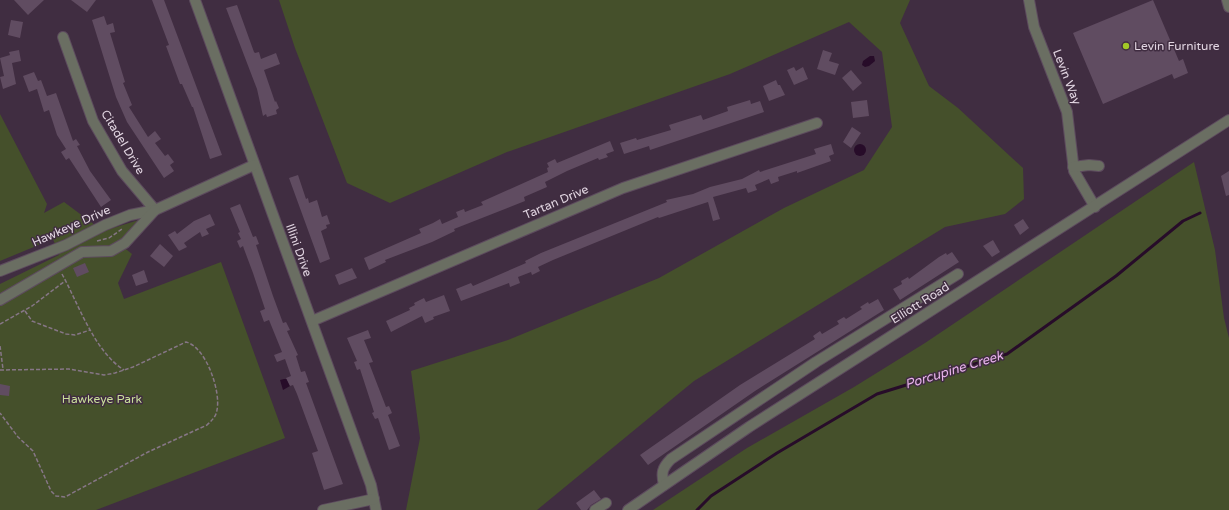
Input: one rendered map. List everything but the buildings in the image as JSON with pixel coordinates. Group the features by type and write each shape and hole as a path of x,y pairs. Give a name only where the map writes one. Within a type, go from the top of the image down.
{"street":[{"name":"Illini Drive","path":"195,0 254,165 372,484 376,510"},
{"name":"Levin Way","path":"1029,0 1034,28 1068,112 1073,167 1077,178 1095,207"},
{"path":"1227,0 1229,7"},
{"name":"Citadel Drive","path":"63,37 93,121 122,170 154,210"},
{"name":"Tartan Drive","path":"312,321 623,188 817,122"},
{"name":"Elliott Road","path":"628,510 749,427 1228,124"},
{"name":"Hawkeye Drive","path":"0,271 66,245 105,225 130,215 154,210 254,165"},
{"path":"1073,167 1089,165 1100,166"},
{"name":"Hawkeye Drive","path":"57,267 82,252 111,251 125,243 154,210"},
{"path":"0,300 57,267"},
{"path":"664,485 662,471 664,466 671,459 762,397 914,300 958,274"},
{"path":"914,300 924,316"},
{"path":"323,510 374,499"},
{"path":"596,510 606,503"}],"path":[{"path":"96,241 113,236 123,228"},
{"path":"57,267 90,330 103,351 115,364 124,370"},
{"path":"0,324 25,310 65,281"},
{"path":"25,310 37,324 66,334 75,336 90,330"},
{"path":"0,346 1,369 23,371 69,369 104,374 124,370 186,342 192,344 203,355 214,380 217,401 214,418 207,425 148,452 65,497 56,496 51,491 33,451 18,437 0,413"}],"green space":[{"path":"279,0 910,0 900,23 929,86 958,108 1023,168 1024,199 1005,214 945,227 694,381 537,510 406,510 420,438 411,371 508,340 659,278 784,208 864,170 892,127 882,52 849,22 730,74 507,152 390,203 347,183 295,48"},
{"name":"Hawkeye Park","path":"0,114 47,204 44,213 64,202 103,231 139,220 122,246 132,254 118,283 124,299 221,262 285,438 96,510 0,510 0,284 59,255 53,239 0,261"},
{"path":"1194,162 1215,250 1224,318 1229,338 1229,510 653,510 747,448 854,387 925,343"}],"shaded area":[{"path":"870,56 874,56 875,61 869,66 865,67 862,65 863,61"},
{"path":"858,144 862,144 866,150 862,156 858,156 854,152 854,148"},
{"path":"287,379 290,386 283,390 280,380"}],"waterway":[{"name":"Porcupine Creek","path":"697,510 711,496 777,453 877,394 1007,354 1116,276 1183,221 1200,213"}],"place":[{"name":"Levin Furniture","path":"1126,46"}]}
